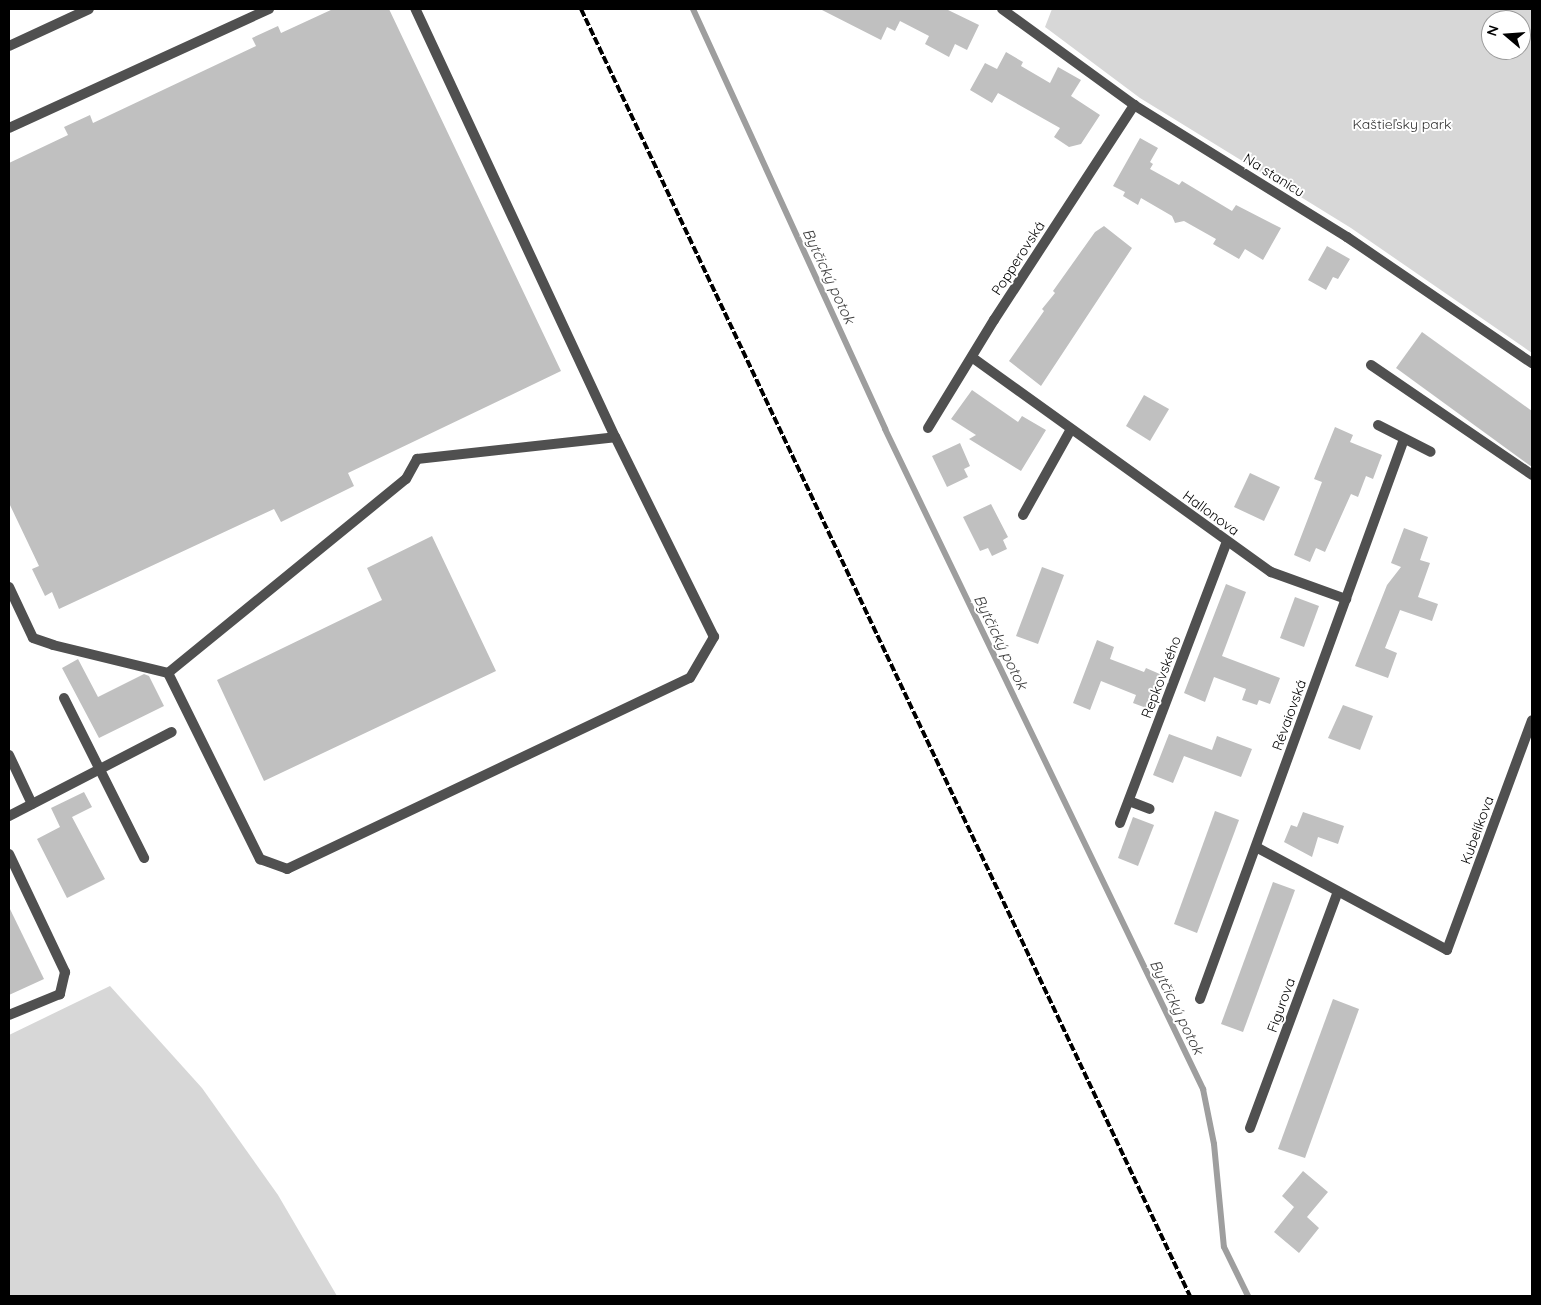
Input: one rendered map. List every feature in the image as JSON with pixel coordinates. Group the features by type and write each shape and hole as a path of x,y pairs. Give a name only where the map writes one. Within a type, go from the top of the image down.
{"street":[{"path":"9,46 89,9"},
{"path":"9,128 269,9"},
{"path":"9,587 33,638 53,645 168,673 260,859 287,869 690,678 714,637 615,437 415,9"},
{"name":"Na stanicu","path":"1002,9 1134,105 1347,237 1532,363"},
{"name":"Popperovská","path":"928,428 973,358 994,320 1134,105"},
{"name":"Hallonova","path":"973,358 1271,572 1346,599"},
{"path":"1371,364 1532,475"},
{"path":"1378,425 1431,452"},
{"path":"1023,515 1071,429"},
{"path":"168,673 406,480 417,459 615,437"},
{"name":"Révaiovská","path":"1200,999 1404,439"},
{"name":"Repkovského","path":"1120,822 1227,542"},
{"path":"64,698 144,858"},
{"name":"Kubelíkova","path":"1338,892 1447,950 1532,720"},
{"path":"9,816 172,732"},
{"path":"9,755 32,804"},
{"path":"1128,801 1150,809"},
{"path":"1256,847 1338,892"},
{"path":"9,854 65,972 60,994 9,1015"},
{"name":"Figurova","path":"1250,1128 1338,892"}],"green space":[{"name":"Kaštieľsky park","path":"1052,9 1532,9 1532,353 1351,228 1140,98 1045,27"},
{"path":"110,986 202,1088 278,1195 337,1296 9,1296 9,1035"}],"building":[{"path":"333,9 389,9 561,371 348,473 354,486 281,522 274,509 59,609 52,592 45,596 32,569 39,566 9,503 9,163 68,135 64,127 90,115 93,123 256,46 252,38 278,26 281,33"},
{"path":"820,9 946,9 979,25 967,50 955,44 949,57 925,44 929,36 900,21 895,31 887,27 881,40"},
{"path":"1006,52 1023,62 1021,66 1050,83 1058,67 1081,80 1071,96 1100,115 1081,144 1069,147 1054,137 1060,128 998,93 992,103 970,90 985,63 997,69"},
{"path":"1140,138 1158,148 1150,162 1153,164 1150,169 1179,185 1182,181 1232,211 1236,205 1281,228 1263,260 1245,249 1239,259 1213,244 1216,239 1184,221 1175,223 1172,216 1141,198 1138,205 1123,196 1125,192 1113,186"},
{"path":"1104,226 1132,248 1041,386 1009,361 1044,311 1042,309 1055,293 1053,291 1095,232"},
{"path":"1327,246 1350,259 1338,279 1333,277 1326,290 1308,280"},
{"path":"1422,332 1532,411 1532,467 1396,368"},
{"path":"972,390 1018,422 1022,416 1046,430 1021,471 969,439 976,435 951,419"},
{"path":"1144,395 1169,409 1150,441 1126,426"},
{"path":"1335,427 1353,435 1350,442 1382,455 1373,479 1366,476 1358,497 1351,494 1325,552 1316,548 1310,562 1294,555 1322,482 1314,479"},
{"path":"960,443 970,466 964,469 968,477 947,487 932,456"},
{"path":"1250,473 1280,487 1264,521 1234,507"},
{"path":"991,504 1008,537 1003,540 1007,549 992,556 988,548 980,551 963,517"},
{"path":"1404,528 1428,537 1420,560 1430,563 1418,597 1438,604 1432,621 1400,610 1385,648 1397,653 1388,678 1355,666 1387,585 1401,567 1391,563"},
{"path":"432,536 496,671 264,781 217,680 382,600 367,568"},
{"path":"1042,567 1064,575 1038,644 1016,636"},
{"path":"1226,584 1246,592 1222,656 1280,678 1270,704 1259,700 1257,705 1242,700 1246,689 1214,677 1205,702 1184,693"},
{"path":"1295,597 1319,606 1304,647 1280,638"},
{"path":"1097,640 1114,647 1110,659 1144,672 1146,668 1162,675 1149,709 1133,703 1136,695 1101,681 1090,710 1073,703"},
{"path":"78,659 98,697 144,674 149,676 164,706 99,738 62,668"},
{"path":"1343,705 1373,716 1360,750 1328,738"},
{"path":"1169,734 1212,750 1217,736 1252,749 1241,777 1184,756 1173,783 1153,775"},
{"path":"84,792 92,807 72,817 105,879 67,898 37,839 60,827 51,808"},
{"path":"1215,811 1239,820 1197,933 1174,924"},
{"path":"1303,812 1344,826 1338,844 1318,837 1312,857 1284,842 1291,825 1297,827"},
{"path":"1133,817 1154,825 1138,866 1118,858"},
{"path":"1273,882 1295,890 1243,1032 1221,1024"},
{"path":"9,907 44,979 9,995"},
{"path":"1333,999 1359,1009 1305,1158 1278,1149"},
{"path":"1303,1171 1328,1192 1307,1217 1319,1228 1299,1253 1274,1232 1294,1207 1282,1196"}],"waterway":[{"name":"Bytčický potok","path":"693,9 885,429 1203,1089 1214,1144 1224,1247 1248,1296"}],"railway":[{"path":"581,9 1190,1296"}]}
